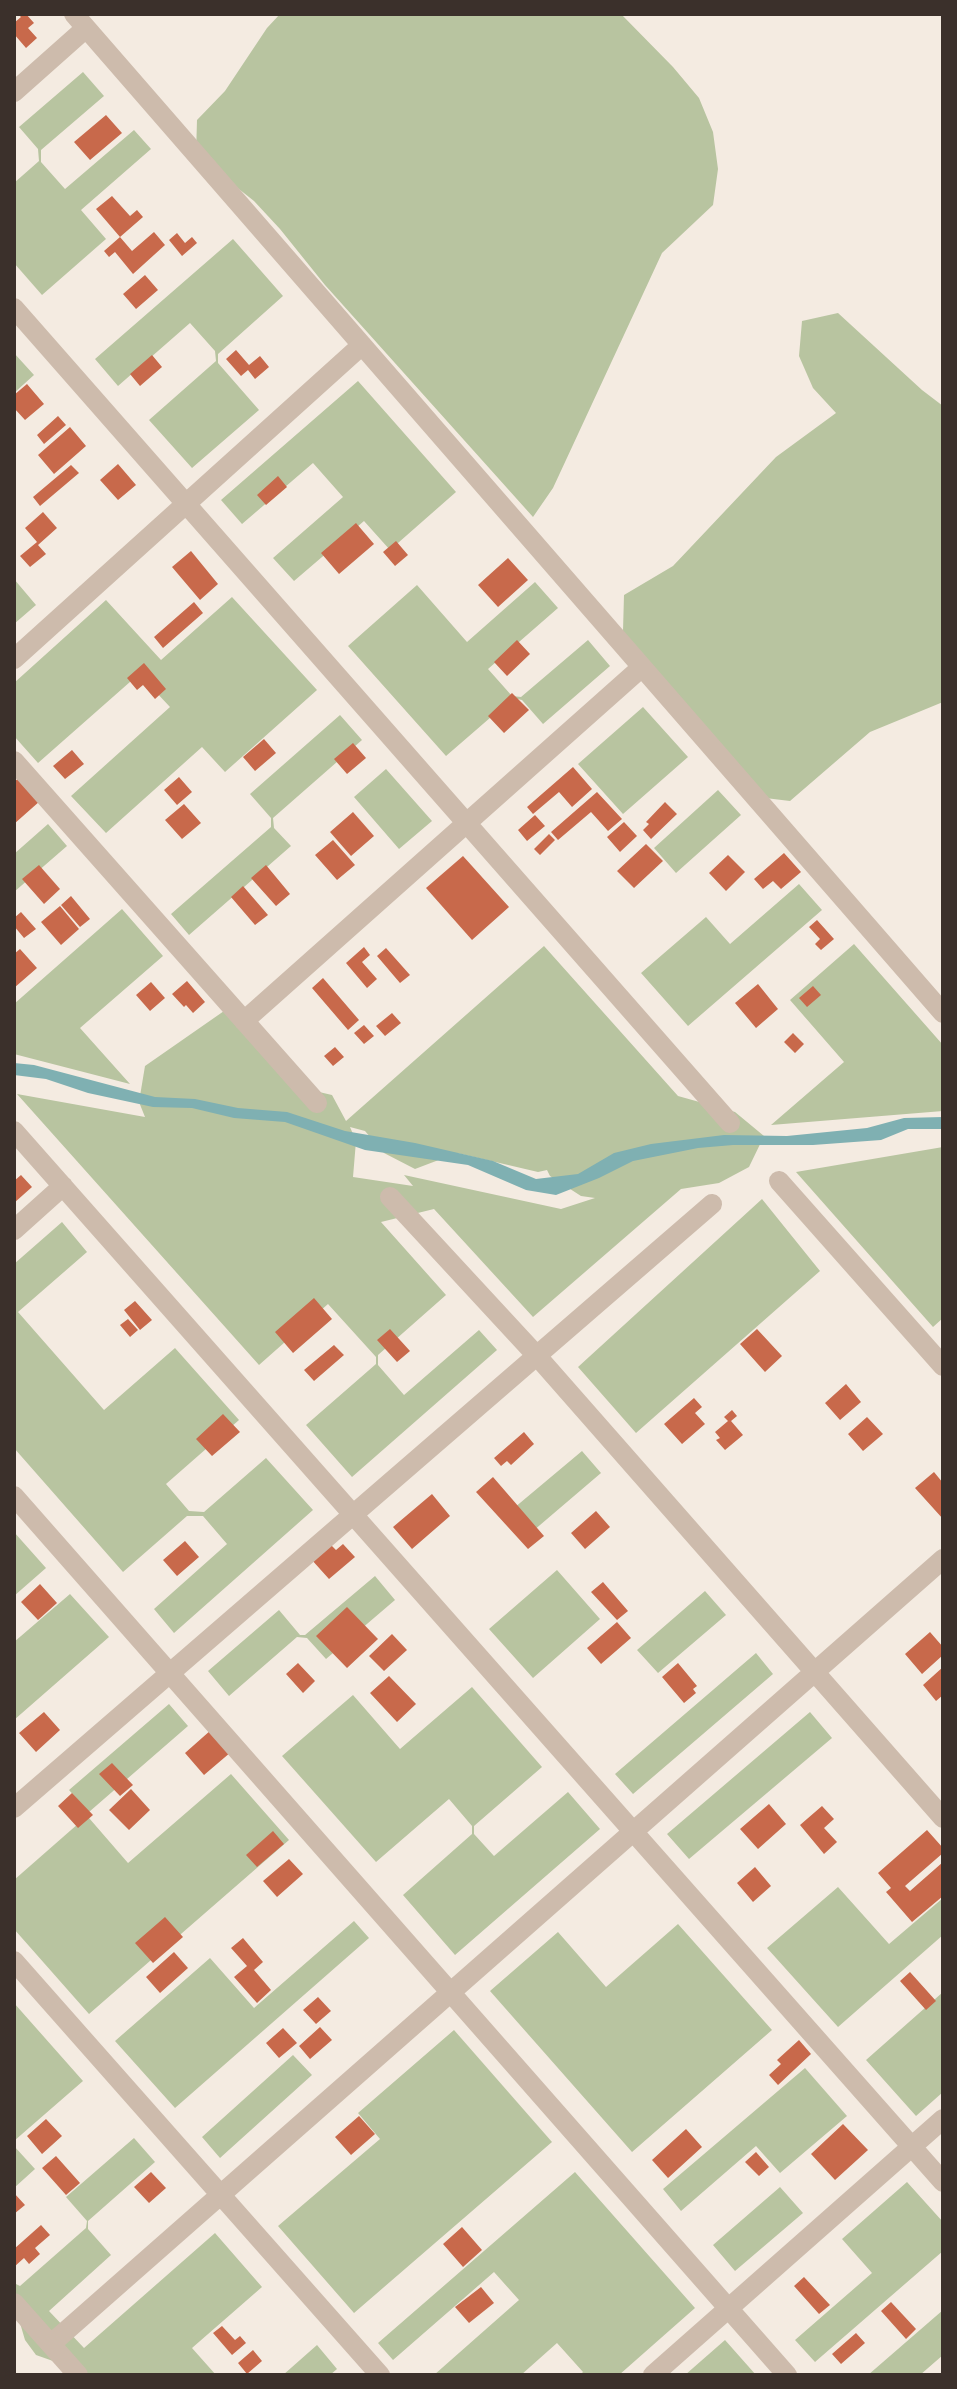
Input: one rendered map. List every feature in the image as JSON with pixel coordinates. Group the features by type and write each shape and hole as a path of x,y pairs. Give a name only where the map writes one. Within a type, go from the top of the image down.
{"street":[{"path":"14,92 80,21 943,1013"},
{"path":"14,308 730,1123"},
{"path":"14,659 362,345"},
{"path":"244,1021 642,667"},
{"path":"14,761 317,1103"},
{"path":"14,1131 943,2182"},
{"path":"779,1181 943,1366"},
{"path":"14,1230 63,1186"},
{"path":"390,1197 537,1356 943,1818"},
{"path":"14,1808 712,1204"},
{"path":"14,1496 787,2375"},
{"path":"51,2344 943,1559"},
{"path":"14,1961 380,2375"},
{"path":"653,2375 943,2119"},
{"path":"14,2303 78,2375"}],"green space":[{"path":"280,14 621,14 699,98 713,132 718,169 713,205 662,253 553,488 533,517 254,201 196,155 197,120 225,91 267,28"},
{"path":"83,72 104,96 41,150 41,162 65,189 134,130 151,149 81,210 106,239 42,295 14,263 14,183 39,161 38,149 19,127"},
{"path":"233,239 283,296 218,354 218,363 259,410 192,468 149,420 216,361 215,351 190,323 118,386 95,359"},
{"path":"838,313 943,406 943,702 870,732 790,801 757,797 623,631 624,595 673,566 776,457 836,413 813,388 799,356 802,321"},
{"path":"14,353 34,375 14,393"},
{"path":"358,381 456,492 390,550 364,521 294,581 273,558 343,497 313,463 242,524 221,500"},
{"path":"14,579 36,605 14,624"},
{"path":"535,582 558,608 488,669 512,696 521,697 588,640 610,666 543,724 522,700 513,698 446,756 348,646 417,585 467,642"},
{"path":"232,597 317,690 225,772 202,747 106,833 71,796 170,707 139,674 38,763 14,736 14,683 106,600 161,660"},
{"path":"643,707 688,757 623,814 578,764"},
{"path":"340,715 362,740 273,818 274,828 291,846 189,935 171,914 271,827 271,818 250,794"},
{"path":"386,769 432,821 399,849 354,797"},
{"path":"718,790 741,815 676,873 654,848"},
{"path":"48,824 67,846 14,892 14,854"},
{"path":"799,884 822,910 688,1026 641,973 706,917 730,944"},
{"path":"122,909 163,956 80,1028 130,1084 14,1054 14,1004"},
{"path":"854,944 943,1045 943,1111 771,1125 844,1062 790,1000"},
{"path":"544,946 678,1096 735,1112 764,1136 749,1167 719,1183 681,1189 533,1317 434,1209 381,1222 446,1295 378,1355 378,1365 404,1395 479,1330 497,1350 352,1477 306,1425 376,1364 376,1357 328,1304 259,1365 17,1094 145,1117 139,1102 145,1066 224,1011 289,1085 332,1095 346,1121","holes":["350,1127 365,1131 384,1153 415,1169 457,1153 538,1172 547,1170 550,1176 581,1196 595,1198 561,1209 404,1175 413,1186 353,1177 356,1141"]},
{"path":"943,1147 943,1318 933,1327 796,1172"},
{"path":"762,1199 820,1271 636,1433 578,1367"},
{"path":"62,1222 87,1252 18,1312 104,1410 175,1348 239,1420 166,1484 189,1511 204,1512 266,1458 313,1510 174,1633 154,1609 227,1544 203,1516 187,1516 123,1572 14,1448 14,1264"},
{"path":"582,1451 601,1473 533,1531 514,1508"},
{"path":"14,1532 46,1568 14,1596"},
{"path":"557,1570 600,1619 533,1678 489,1629"},
{"path":"375,1576 395,1600 326,1659 307,1638 297,1637 229,1696 208,1671 279,1610 300,1635 305,1635"},
{"path":"705,1591 726,1615 658,1673 637,1650"},
{"path":"70,1594 109,1637 14,1720 14,1642"},
{"path":"756,1653 773,1674 633,1794 615,1774"},
{"path":"472,1687 542,1767 474,1826 474,1834 494,1856 568,1792 600,1829 455,1955 403,1895 472,1834 472,1826 449,1799 376,1862 282,1756 353,1695 400,1749"},
{"path":"169,1704 188,1726 89,1812 89,1818 128,1863 231,1774 289,1840 89,2014 14,1929 14,1880 87,1816 87,1810 69,1790"},
{"path":"810,1712 832,1738 689,1859 667,1834"},
{"path":"838,1887 889,1944 943,1898 943,1935 838,2027 767,1948"},
{"path":"354,1921 369,1938 175,2108 115,2041 210,1958 254,2008"},
{"path":"678,1924 772,2030 632,2152 490,1991 558,1932 606,1987"},
{"path":"943,1992 943,2092 916,2116 866,2060"},
{"path":"14,2003 83,2081 14,2141"},
{"path":"454,2030 552,2142 354,2313 278,2226 380,2139 358,2113"},
{"path":"293,2055 312,2075 220,2158 202,2137"},
{"path":"805,2068 847,2116 780,2173 756,2146 681,2211 663,2189"},
{"path":"134,2138 155,2162 88,2221 88,2229 111,2255 49,2311 84,2348 215,2233 262,2287 192,2348 216,2375 70,2375 53,2361 36,2355 25,2340 14,2312 14,2283 20,2286 86,2228 87,2221 66,2197"},
{"path":"14,2146 35,2169 14,2188"},
{"path":"575,2172 695,2308 619,2375 580,2375 583,2372 557,2343 521,2375 434,2375 519,2300 494,2272 393,2360 378,2343"},
{"path":"907,2182 943,2222 943,2251 815,2362 795,2340 872,2273 842,2239"},
{"path":"780,2187 803,2213 735,2271 713,2245"},
{"path":"943,2310 943,2355 920,2375 868,2375"},
{"path":"725,2340 756,2375 685,2375"},
{"path":"317,2345 337,2369 330,2375 283,2375"}],"water":[{"path":"14,1063 34,1065 155,1097 195,1099 238,1108 287,1112 345,1131 493,1161 536,1179 578,1174 614,1153 651,1144 724,1135 787,1136 867,1128 904,1118 943,1117 943,1129 908,1129 881,1140 698,1148 633,1161 556,1195 526,1190 468,1165 365,1150 285,1122 234,1118 192,1108 153,1107 88,1093 46,1079 14,1075"}],"building":[{"path":"18,14 26,14 34,23 28,28 37,38 26,48 14,34 14,23 21,17"},
{"path":"106,115 122,133 90,160 74,142"},
{"path":"112,196 130,216 137,210 143,217 120,237 96,209"},
{"path":"154,232 165,245 133,274 115,252 109,257 104,251 120,237 132,251"},
{"path":"177,233 185,243 192,237 197,243 182,256 169,240"},
{"path":"145,275 158,290 136,309 123,294"},
{"path":"236,350 249,365 260,356 269,367 255,379 248,370 241,376 226,359"},
{"path":"152,355 162,367 140,386 130,374"},
{"path":"27,384 44,404 25,420 14,408 14,395"},
{"path":"58,416 66,425 44,444 37,435"},
{"path":"70,427 86,446 54,474 38,455"},
{"path":"118,464 136,485 118,500 100,480"},
{"path":"71,465 79,473 40,506 33,497"},
{"path":"278,476 287,487 266,505 257,495"},
{"path":"43,512 57,528 38,545 46,554 30,567 20,556 37,542 25,528"},
{"path":"356,523 374,544 339,574 321,553"},
{"path":"396,541 408,555 395,566 383,552"},
{"path":"191,551 218,584 200,600 172,567"},
{"path":"508,558 528,580 498,607 478,585"},
{"path":"194,602 203,613 163,648 154,637"},
{"path":"517,640 530,654 507,676 494,662"},
{"path":"144,663 166,689 155,699 143,685 137,690 127,678"},
{"path":"512,693 529,710 504,733 488,716"},
{"path":"264,739 276,753 255,771 243,757"},
{"path":"353,743 366,758 347,774 334,759"},
{"path":"72,750 84,764 65,779 53,766"},
{"path":"573,767 592,789 572,807 559,792 533,814 527,807"},
{"path":"20,777 40,801 14,824 14,782"},
{"path":"179,777 192,792 177,805 164,790"},
{"path":"597,792 622,819 608,831 591,812 558,840 551,832"},
{"path":"665,802 677,814 651,839 643,830 649,824 646,822"},
{"path":"184,804 201,823 182,839 165,820"},
{"path":"353,812 374,836 351,856 330,832"},
{"path":"535,815 545,826 527,841 518,830"},
{"path":"624,822 637,836 620,852 607,837"},
{"path":"549,834 555,840 540,855 534,849"},
{"path":"333,840 355,865 337,880 315,855"},
{"path":"646,844 663,861 634,888 617,871"},
{"path":"784,853 801,872 781,889 773,881 763,889 754,879"},
{"path":"728,855 745,872 726,891 709,873"},
{"path":"463,856 509,907 472,940 426,888"},
{"path":"39,865 60,889 44,904 22,879"},
{"path":"266,865 290,894 276,906 251,878"},
{"path":"243,886 268,915 255,925 231,897"},
{"path":"71,896 90,919 80,927 61,905"},
{"path":"60,906 79,929 61,945 41,922"},
{"path":"21,912 36,929 24,938 14,926 14,918"},
{"path":"817,920 834,939 821,950 815,944 820,939 809,927"},
{"path":"364,947 370,955 362,962 377,979 367,988 346,963"},
{"path":"386,948 410,975 400,983 377,956"},
{"path":"20,949 37,968 14,988 14,954"},
{"path":"323,978 359,1020 348,1030 312,988"},
{"path":"187,981 205,1002 193,1013 172,994"},
{"path":"151,982 165,998 150,1011 136,995"},
{"path":"758,984 778,1009 756,1028 735,1003"},
{"path":"813,986 821,995 807,1007 799,998"},
{"path":"392,1013 401,1023 385,1036 376,1026"},
{"path":"364,1025 374,1036 364,1044 354,1033"},
{"path":"793,1033 804,1044 795,1053 784,1042"},
{"path":"335,1047 344,1057 333,1066 324,1056"},
{"path":"21,1175 32,1187 14,1203 14,1181"},
{"path":"314,1298 332,1319 293,1353 275,1332"},
{"path":"135,1301 152,1320 140,1330 124,1310"},
{"path":"128,1319 138,1330 130,1337 120,1325"},
{"path":"390,1329 410,1351 397,1362 377,1340"},
{"path":"757,1329 782,1356 765,1372 740,1344"},
{"path":"334,1345 344,1355 314,1381 304,1370"},
{"path":"846,1384 861,1402 840,1420 825,1403"},
{"path":"694,1398 702,1407 695,1413 705,1424 682,1444 664,1424"},
{"path":"732,1410 737,1416 731,1421 743,1435 725,1450 716,1440 720,1438 715,1432 728,1421 724,1417"},
{"path":"223,1414 240,1432 212,1456 196,1439"},
{"path":"867,1417 883,1434 863,1451 848,1434"},
{"path":"524,1432 534,1444 511,1465 507,1461 501,1466 494,1458"},
{"path":"934,1472 943,1483 943,1519 915,1488"},
{"path":"493,1477 544,1536 528,1549 476,1492"},
{"path":"432,1494 450,1516 412,1549 393,1527"},
{"path":"596,1511 610,1527 585,1549 571,1533"},
{"path":"185,1541 199,1557 177,1576 163,1560"},
{"path":"330,1544 336,1550 343,1544 355,1557 329,1579 311,1559"},
{"path":"603,1582 628,1611 617,1620 591,1592"},
{"path":"40,1584 57,1603 38,1620 21,1602"},
{"path":"347,1607 378,1639 347,1668 316,1636"},
{"path":"617,1622 631,1638 601,1664 587,1648"},
{"path":"930,1632 943,1647 943,1655 922,1674 905,1654"},
{"path":"392,1634 407,1650 384,1671 369,1656"},
{"path":"298,1663 315,1681 303,1693 286,1674"},
{"path":"678,1663 697,1686 693,1689 696,1693 684,1703 662,1677"},
{"path":"943,1667 943,1695 936,1701 923,1685"},
{"path":"389,1676 416,1704 397,1722 370,1693"},
{"path":"44,1712 60,1730 36,1752 19,1733"},
{"path":"211,1730 231,1752 204,1775 185,1753"},
{"path":"112,1763 133,1785 120,1796 99,1774"},
{"path":"131,1789 150,1810 129,1830 109,1810"},
{"path":"72,1793 93,1815 78,1828 58,1806"},
{"path":"769,1804 786,1824 758,1849 740,1829"},
{"path":"822,1806 834,1819 824,1828 837,1842 824,1854 800,1825"},
{"path":"927,1830 943,1848 943,1853 905,1886 910,1891 943,1862 943,1896 912,1922 886,1892 891,1888 878,1873"},
{"path":"273,1831 284,1844 257,1867 246,1855"},
{"path":"289,1859 303,1874 277,1897 263,1881"},
{"path":"755,1867 771,1886 753,1902 737,1883"},
{"path":"165,1917 183,1937 153,1963 135,1943"},
{"path":"243,1938 263,1962 254,1970 271,1990 257,2003 234,1977 247,1966 231,1948"},
{"path":"174,1952 188,1968 160,1993 146,1977"},
{"path":"910,1972 936,2001 926,2010 900,1981"},
{"path":"318,1997 331,2011 316,2024 303,2010"},
{"path":"320,2027 332,2040 310,2059 299,2046"},
{"path":"283,2028 297,2043 279,2058 266,2043"},
{"path":"799,2040 811,2054 778,2085 769,2075 781,2064 777,2060"},
{"path":"359,2116 375,2134 351,2155 335,2137"},
{"path":"46,2119 62,2136 42,2154 27,2136"},
{"path":"843,2124 868,2150 835,2180 811,2154"},
{"path":"686,2129 702,2147 668,2178 652,2160"},
{"path":"756,2152 769,2167 759,2176 745,2162"},
{"path":"56,2156 80,2183 66,2195 42,2168"},
{"path":"151,2172 166,2188 149,2203 134,2187"},
{"path":"14,2193 25,2205 14,2214"},
{"path":"41,2225 50,2235 35,2248 40,2254 29,2264 24,2258 14,2267 14,2249"},
{"path":"462,2227 482,2250 463,2267 443,2244"},
{"path":"804,2277 830,2305 819,2314 794,2286"},
{"path":"481,2287 494,2303 469,2323 455,2307"},
{"path":"891,2302 916,2329 906,2339 881,2311"},
{"path":"222,2326 235,2340 240,2336 246,2343 232,2355 213,2333"},
{"path":"856,2333 865,2343 841,2364 832,2354"},
{"path":"253,2350 262,2361 247,2374 238,2363"}]}
